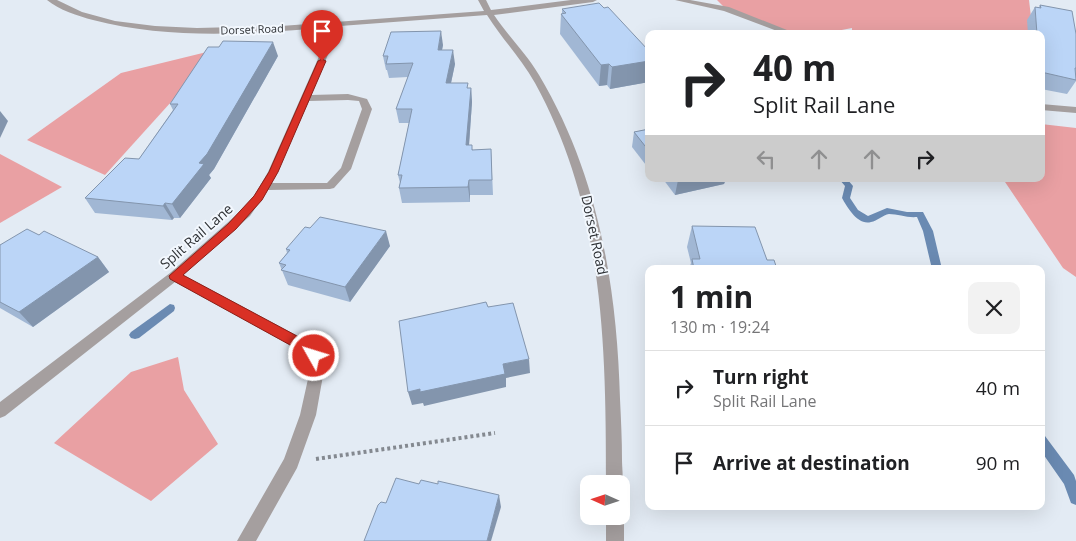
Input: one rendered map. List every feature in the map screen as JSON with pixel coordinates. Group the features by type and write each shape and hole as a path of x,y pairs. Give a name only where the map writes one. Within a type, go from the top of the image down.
{"street":[{"name":"Dorset Road","path":"51,0 74,12 156,28 241,30 487,13 593,0"},
{"path":"482,0 487,13"},
{"path":"680,0 726,9 782,30"},
{"name":"Dorset Road","path":"487,13 528,64 547,96 576,161 592,208 608,299 613,388 614,475"},
{"name":"Split Rail Lane","path":"0,411 174,276 232,226 253,205 265,187 306,98 337,24"},
{"path":"265,187 317,188 330,186 346,170 367,109 362,99 348,97 306,98"},
{"path":"1045,107 1076,110"},
{"path":"174,276 306,347 314,356 317,370 314,393 291,463 246,541"},
{"path":"615,525 615,541"}],"path":[{"path":"291,463 494,433"}],"shaded area":[{"path":"717,0 1029,0 1033,30 852,30 852,28 842,30 781,30 726,9"},
{"path":"219,49 105,175 27,140 121,73"},
{"path":"1045,124 1076,128 1076,277 1063,268 1005,182 1045,182"},
{"path":"0,154 62,187 0,223"},
{"path":"178,357 184,390 218,444 151,501 54,443 131,372"}],"building":[{"path":"599,3 604,8 608,7 645,47 645,62 612,67 609,64 601,65 561,14 566,13 562,9"},
{"path":"1040,5 1072,11 1076,34 1076,80 1045,73 1045,30 1037,30 1035,7 1041,8"},
{"path":"441,31 438,50 453,50 446,83 468,83 467,88 471,88 466,145 472,145 472,150 491,149 492,180 469,180 468,187 399,188 402,175 398,175 412,109 396,109 413,63 386,64 388,56 383,56 391,32"},
{"path":"223,41 273,42 207,154 199,163 204,164 172,204 165,203 163,206 85,198 125,158 139,159 178,104 170,104 208,47 219,47"},
{"path":"645,130 645,146 634,132"},
{"path":"320,217 386,231 345,287 281,270 286,265 279,263 290,250 286,249 305,227 310,228"},
{"path":"692,226 755,227 767,260 774,260 776,265 693,265 692,259 700,259"},
{"path":"27,229 39,235 44,231 98,257 19,312 0,302 0,245"},
{"path":"486,302 488,307 513,303 529,359 503,364 505,374 420,392 420,389 408,392 399,321"},
{"path":"396,478 419,484 421,480 438,484 438,481 499,495 487,541 364,541 378,505 381,502 386,503"}],"waterway":[{"path":"846,182 849,186 846,198 855,212 868,220 887,211 907,215 920,214 928,231 936,265"},
{"path":"135,335 170,308"},
{"path":"1045,446 1069,480 1076,498"}],"route":[{"path":"314,356 306,347 174,276 232,226 258,198 285,148 322,61"}]}
